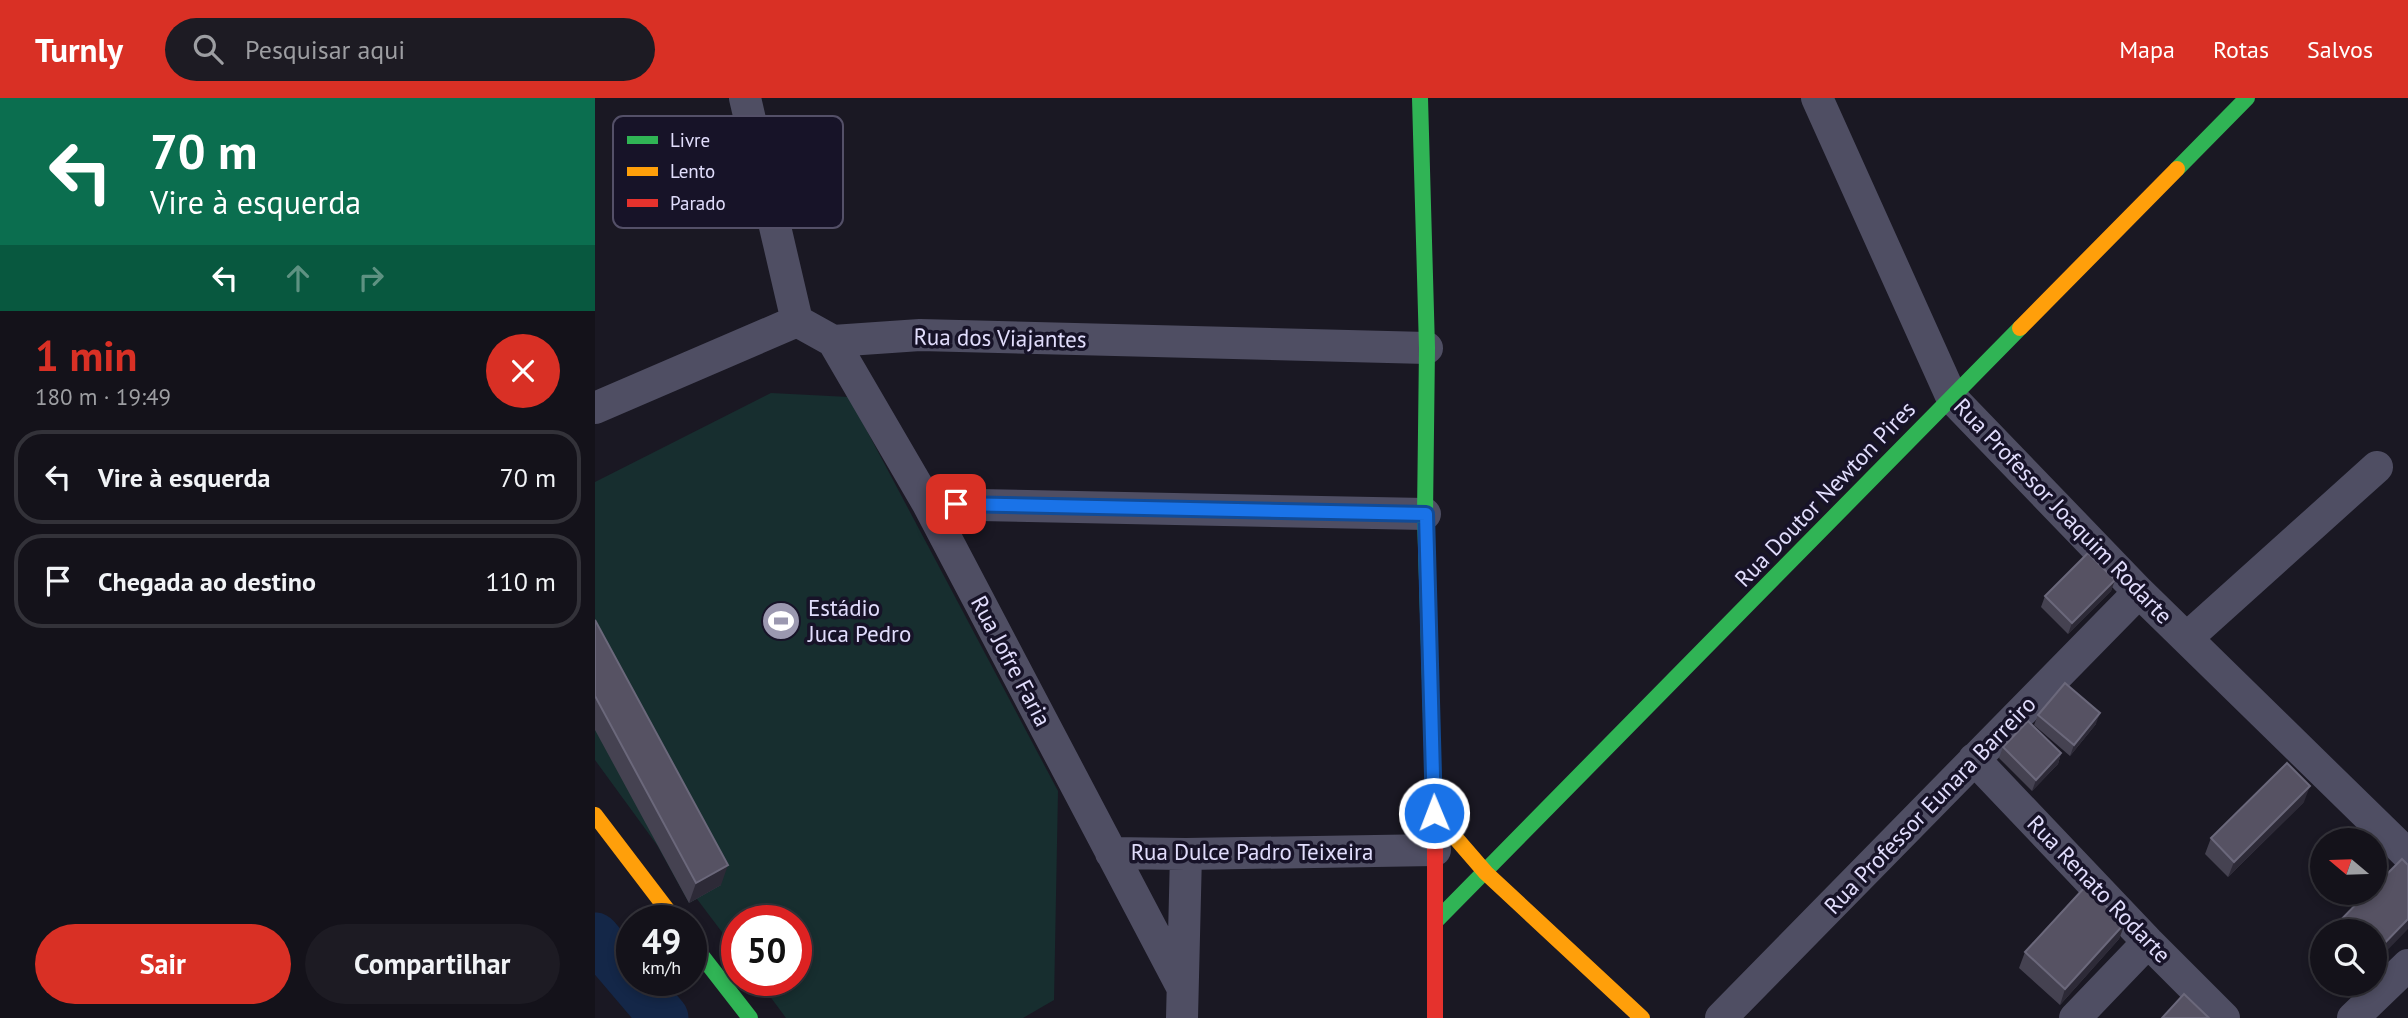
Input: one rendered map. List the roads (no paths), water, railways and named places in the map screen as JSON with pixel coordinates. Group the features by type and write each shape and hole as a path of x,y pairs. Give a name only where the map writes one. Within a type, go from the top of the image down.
{"main road":[{"path":"1420,98 1427,348 1426,514 1435,850 1436,1018"},
{"name":"Rua Doutor Newton Pires","path":"1435,922 2247,98"},
{"path":"1434,813 1486,873 1642,1018"},
{"path":"595,815 664,905"},
{"path":"707,963 750,1018"}],"street":[{"path":"745,98 749,116"},
{"name":"Rua Professor Joaquim Rodarte","path":"1817,98 1952,398 2139,592 2408,855"},
{"path":"775,228 797,321 833,341"},
{"path":"595,408 797,321"},
{"name":"Rua dos Viajantes","path":"833,341 920,335 1427,348"},
{"name":"Rua Jofre Faria","path":"833,341 928,503 1181,985"},
{"path":"2187,638 2377,467"},
{"path":"928,503 1426,514"},
{"name":"Rua Professor Eunara Barreiro","path":"1721,1018 2139,592"},
{"name":"Rua Renato Rodarte","path":"1974,759 2224,1018"},
{"name":"Rua Dulce Padro Teixeira","path":"1111,853 1435,850"},
{"path":"1182,1018 1186,854"},
{"path":"2075,1018 2148,942"},
{"path":"2353,1018 2408,965"}],"waterway":[{"path":"595,937 664,1018"}],"place":[{"name":"Estádio Juca Pedro","path":"781,621"}]}
